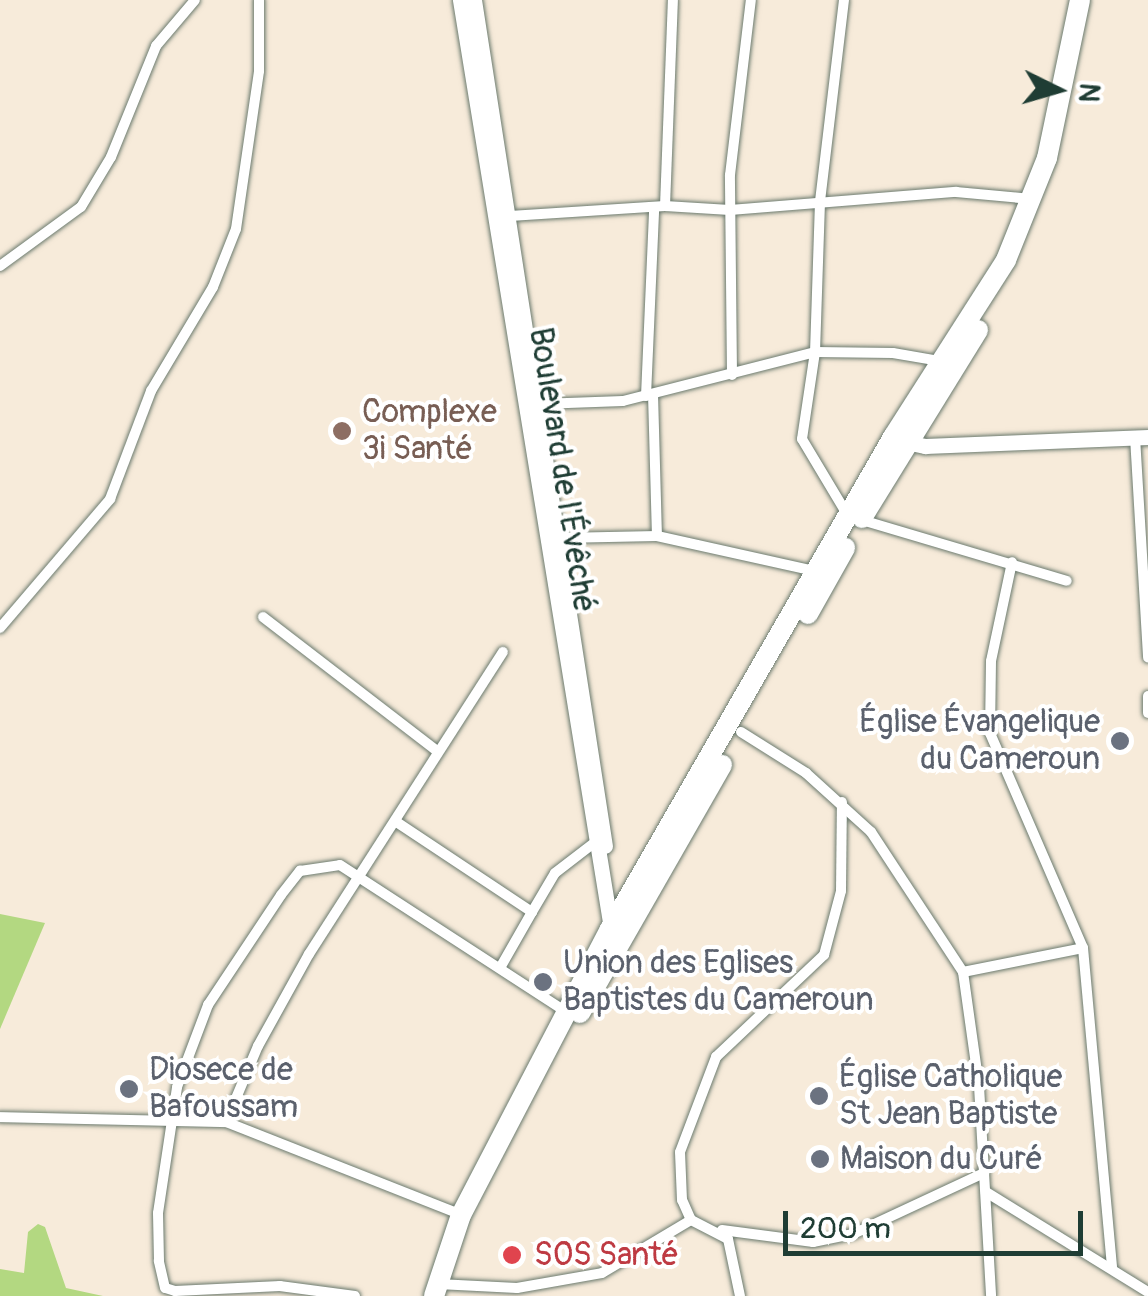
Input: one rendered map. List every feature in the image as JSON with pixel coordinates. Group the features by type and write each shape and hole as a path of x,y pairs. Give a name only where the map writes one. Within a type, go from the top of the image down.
{"highway":[{"path":"1063,125 1080,0"},
{"path":"435,1290 462,1215 617,932 1038,205 1063,125 1092,0"},
{"path":"735,730 816,572 854,518"}],"main road":[{"name":"Boulevard de l'Évêché","path":"460,0 543,468 594,843 617,932"},
{"name":"Boulevard de l'Évêché","path":"474,0 540,404 543,468 560,538 574,691 617,932"},
{"path":"900,440 1142,437"}],"street":[{"path":"0,266 81,208 111,157 156,46 195,0"},
{"path":"0,628 110,499 151,391 214,288 238,212 259,71 260,0"},
{"path":"657,536 650,395 674,0"},
{"path":"732,375 730,210 750,0"},
{"path":"844,0 820,202 815,352 802,439 854,518 1012,562 1068,582"},
{"path":"510,216 660,208 730,210 956,192 1038,205"},
{"path":"540,404 650,395 815,352 894,353 947,366"},
{"path":"1142,437 1148,658"},
{"path":"560,538 657,536 816,572"},
{"path":"1012,562 991,660 990,734 1083,948 1112,1270"},
{"path":"263,617 436,751"},
{"path":"226,1122 266,1030 398,823 436,751 503,652"},
{"path":"1148,696 1148,713"},
{"path":"735,730 842,801 908,882 963,972 971,1002 992,1295"},
{"path":"692,1220 679,1183 680,1152 709,1071 824,955 836,925 842,801"},
{"path":"398,823 532,912"},
{"path":"500,968 556,874 594,843"},
{"path":"356,1296 280,1286 166,1292 158,1213 170,1122 208,1005 281,894 300,872 317,865 340,865 360,883 571,1015"},
{"path":"963,972 1083,948"},
{"path":"0,1117 226,1122 462,1215"},
{"path":"435,1290 517,1288 602,1273 692,1220 721,1230 813,1242 853,1234 984,1173"},
{"path":"986,1192 1148,1292"},
{"path":"721,1230 740,1296"}],"green space":[{"path":"0,914 45,923 0,1029"},
{"path":"38,1224 45,1227 66,1288 103,1296 0,1296 0,1269 24,1273 28,1232"}],"place":[{"name":"Complexe 3i Santé","path":"342,431"},
{"name":"Église Évangelique du Cameroun","path":"1120,741"},
{"name":"Union des Eglises Baptistes du Cameroun","path":"543,982"},
{"name":"Diosece de Bafoussam","path":"129,1089"},
{"name":"Église Catholique St Jean Baptiste","path":"819,1096"},
{"name":"Maison du Curé","path":"820,1159"},
{"name":"SOS Santé","path":"512,1255"}]}
